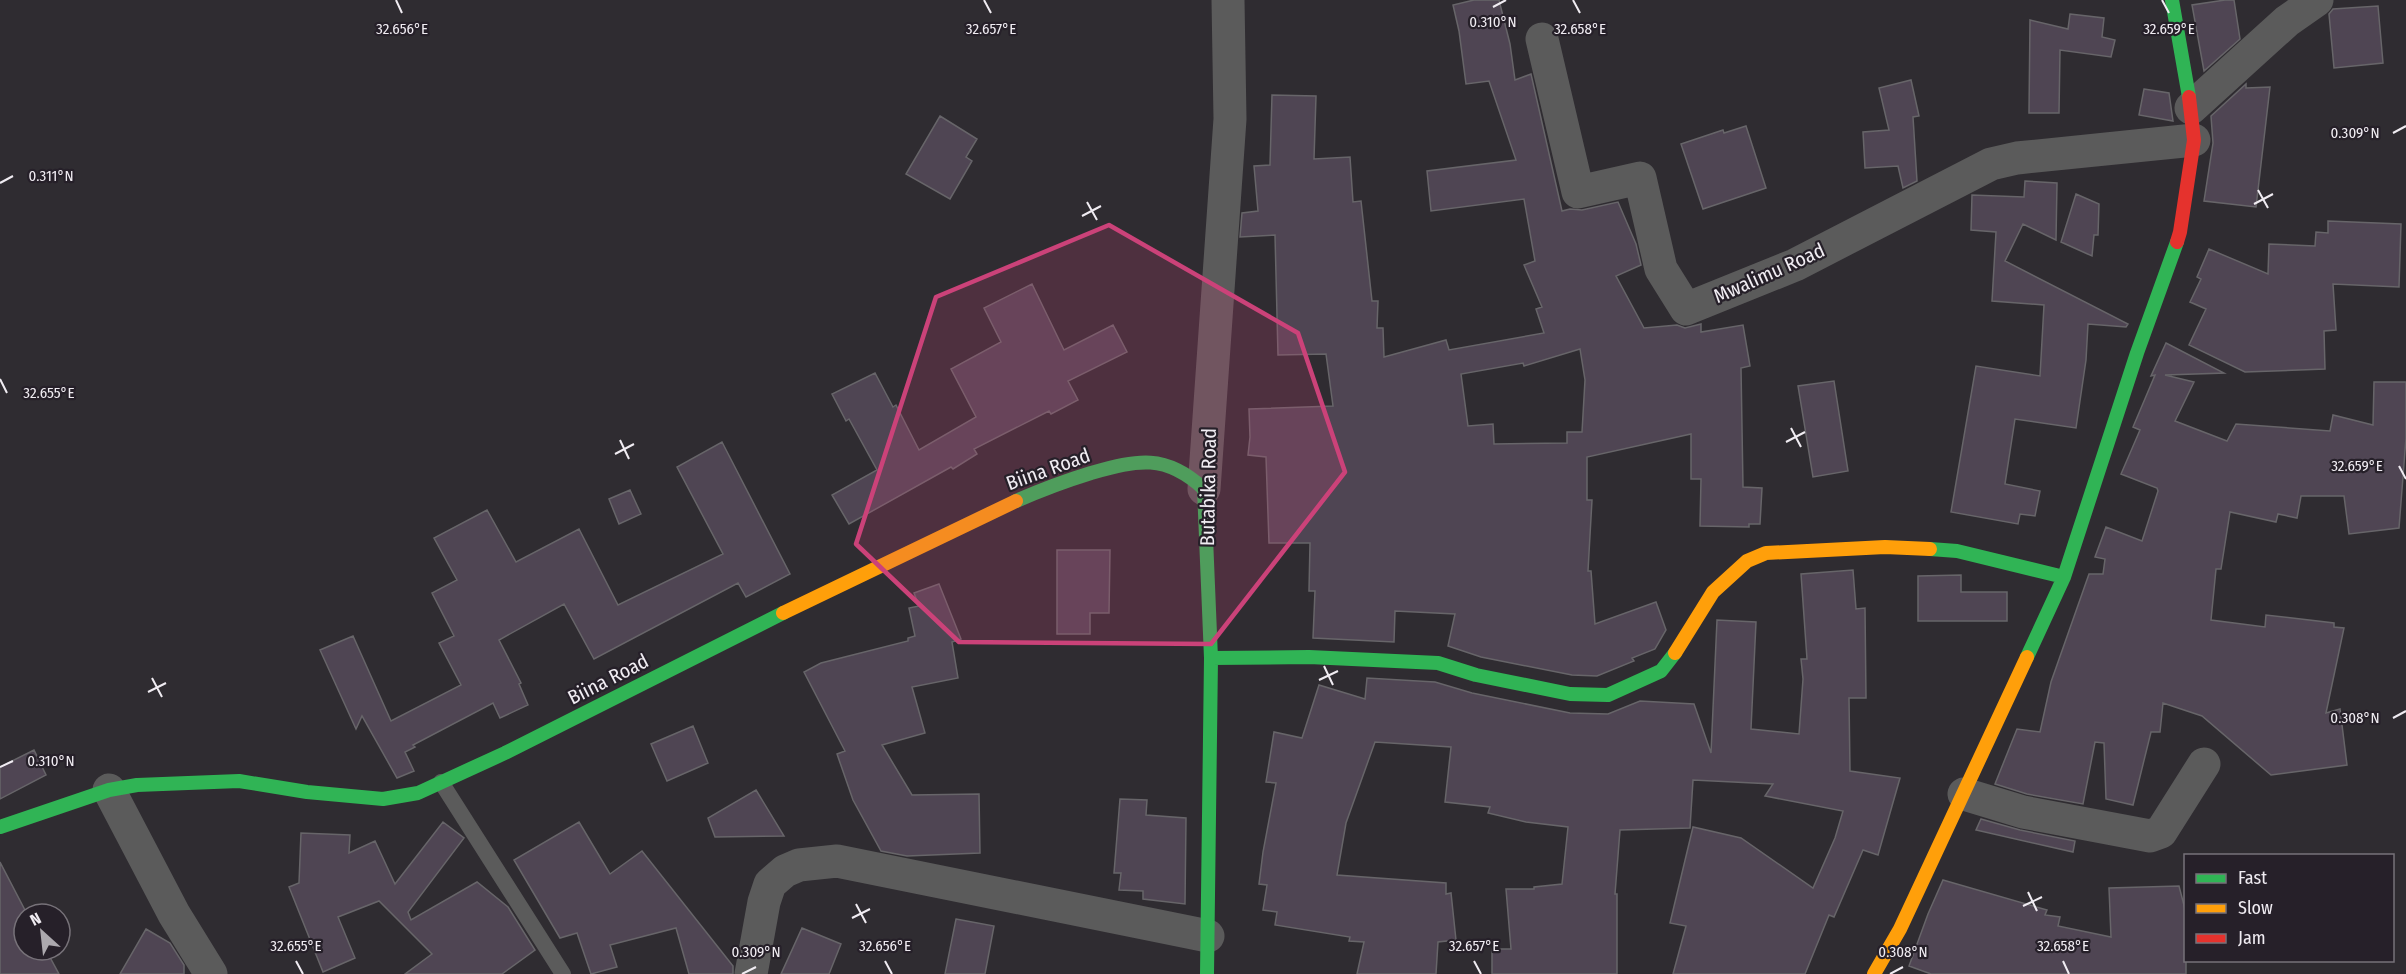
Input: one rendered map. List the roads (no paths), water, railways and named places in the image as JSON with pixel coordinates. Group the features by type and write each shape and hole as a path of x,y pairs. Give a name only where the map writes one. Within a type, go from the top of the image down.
{"street":[{"name":"Butabika Road","path":"1207,974 1211,658 1204,489 1230,119 1228,0"},
{"path":"1874,974 1900,929 2064,577 2133,364 2180,232 2194,140 2191,108 2172,0"},
{"path":"2191,108 2288,21 2317,0"},
{"name":"Mwalimu Road","path":"1542,39 1578,192 1640,178 1660,269 1686,309 1794,265 1991,164 2018,158 2194,140"},
{"name":"Biina Road","path":"0,826 109,790 137,785 239,781 308,792 383,799 418,793 505,753 808,601 1055,483 1130,462 1149,462 1183,472 1204,489"},
{"path":"1211,658 1309,657 1437,663 1476,675 1570,694 1608,695 1661,671 1670,661 1713,592 1747,561 1766,553 1885,547 1957,550 2064,577"},
{"path":"1964,794 2023,812 2150,836 2161,832 2204,764"},
{"path":"109,790 174,914 211,974"},
{"path":"751,974 764,902 770,884 785,871 799,865 837,861 1208,936"}],"lane":[{"path":"441,782 563,974"}]}
